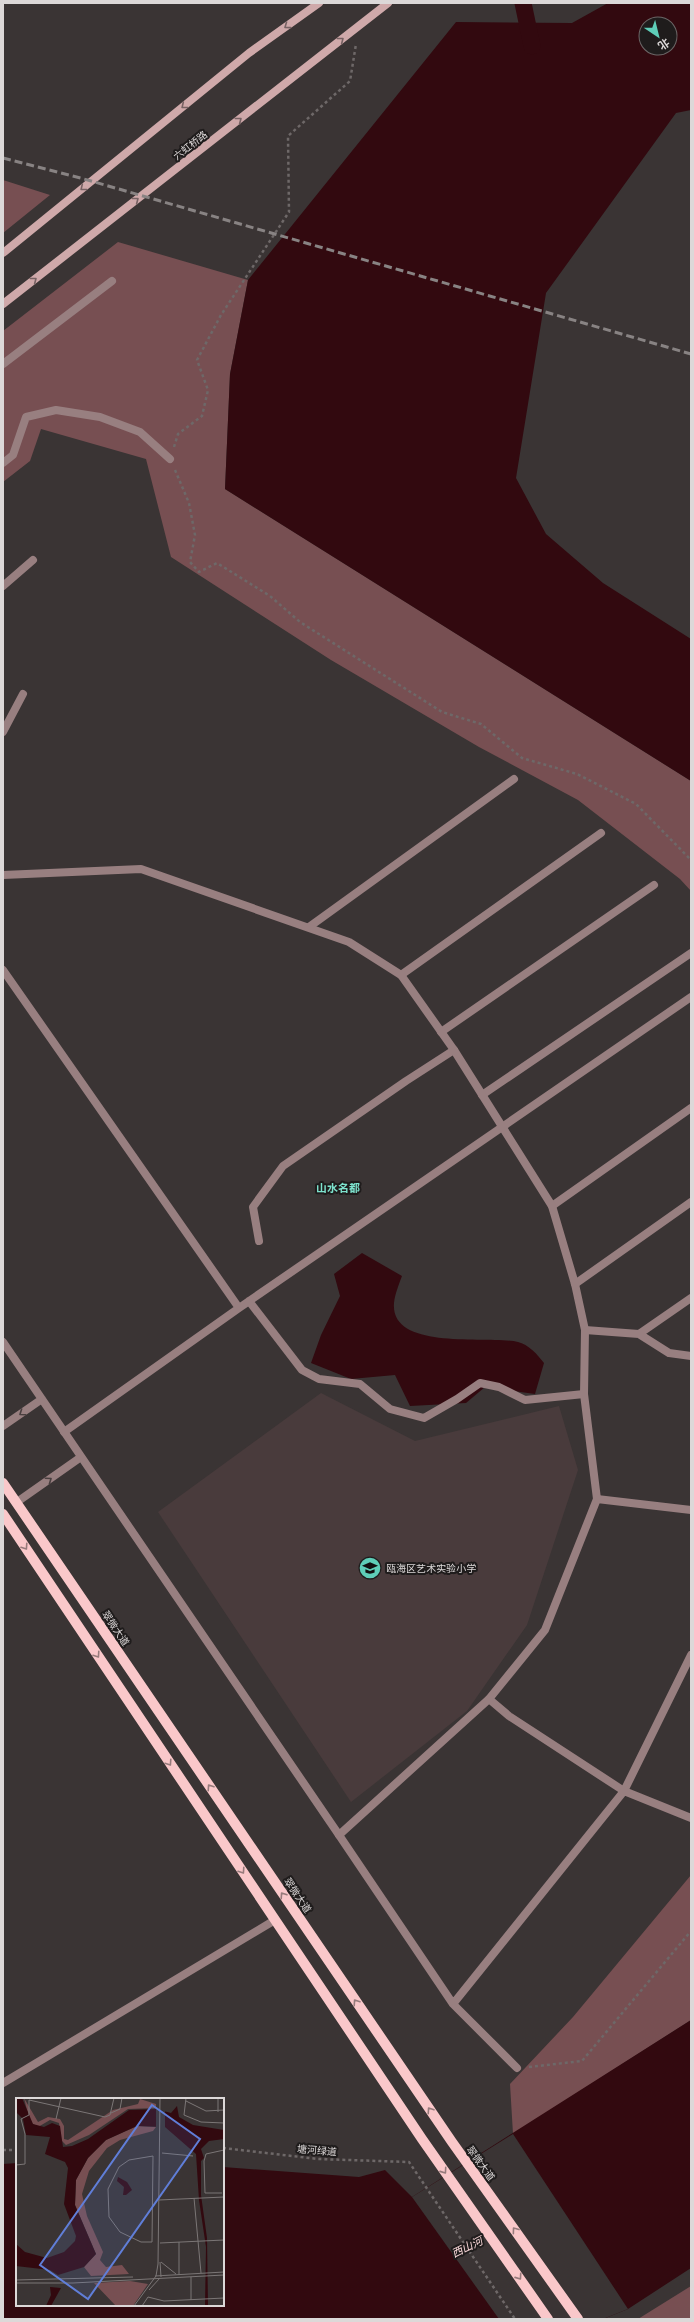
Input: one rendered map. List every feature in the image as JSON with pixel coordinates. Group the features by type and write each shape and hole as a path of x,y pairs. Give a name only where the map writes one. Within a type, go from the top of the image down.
{"main road":[{"path":"3,253 249,53 319,3"},
{"name":"六虹桥路","path":"3,304 388,3"},
{"name":"翠微大道","path":"3,1483 452,2142 578,2319"},
{"path":"3,1514 422,2139 548,2319"}],"street":[{"path":"3,364 112,281"},
{"path":"3,463 13,455 26,416 56,410 100,417 140,432 170,459"},
{"path":"3,586 33,560"},
{"path":"3,732 23,694"},
{"path":"309,928 514,779"},
{"path":"401,974 601,833"},
{"path":"3,875 141,869 350,942 401,974 454,1050 552,1206 575,1284 585,1330 584,1394 597,1499 545,1630 489,1699 339,1835"},
{"path":"441,1032 654,885"},
{"path":"482,1095 691,953"},
{"path":"3,970 239,1308"},
{"path":"64,1432 239,1308 691,997"},
{"path":"259,1241 253,1207 283,1166 406,1081 454,1050"},
{"path":"552,1206 691,1108"},
{"path":"575,1284 691,1202"},
{"path":"639,1334 691,1298"},
{"path":"250,1301 302,1370 319,1379 360,1384 390,1409 424,1418 457,1400 480,1383 499,1387 524,1400 584,1394"},
{"path":"585,1330 639,1334 669,1353 691,1356"},
{"path":"3,1342 453,2004 517,2068"},
{"path":"3,1426 42,1399"},
{"path":"17,1502 81,1457"},
{"path":"597,1499 691,1510"},
{"path":"453,2004 624,1791 691,1655"},
{"path":"489,1699 509,1716 624,1791 691,1818"},
{"path":"3,2083 275,1920"}],"path":[{"path":"356,44 350,82 288,136 289,212 221,315 197,360 208,390 202,416 178,434 170,459 189,503 195,535 190,562 199,572 217,563 270,596 300,622 442,712 481,724 522,758 577,774 636,804 691,860"},
{"path":"517,2068 582,2061 691,1931"},
{"name":"塘河绿道","path":"224,2148 318,2159 409,2162 515,2319"},
{"path":"3,2150 16,2150"}],"shaded area":[{"path":"3,180 50,195 3,233"},
{"path":"118,242 248,280 230,374 225,489 691,781 691,891 680,879 578,800 479,747 331,660 171,557 146,459 41,429 30,461 3,482 3,331"},
{"name":"瓯海区艺术实验小学","path":"321,1393 415,1441 559,1406 578,1470 527,1625 467,1711 351,1802 158,1512"},
{"path":"691,1875 691,2020 513,2134 510,2084 573,2017"},
{"path":"691,2286 691,2319 638,2319"}],"water":[{"path":"608,3 691,3 691,110 676,113 546,293 516,478 546,534 603,583 691,639 691,781 225,489 230,374 248,280 456,22 572,23"},
{"path":"362,1253 402,1276 394,1303 397,1318 408,1329 424,1335 444,1338 465,1340 504,1340 522,1343 529,1347 544,1363 535,1394 485,1387 466,1403 410,1406 395,1375 351,1379 311,1363 321,1335 340,1296 334,1274"},
{"name":"西山河","path":"691,2020 691,2268 628,2309 603,2319 3,2319 3,2164 16,2163 16,2306 224,2306 224,2167 359,2177 385,2170 412,2197"}],"pier":[{"path":"513,2134 628,2309 603,2319 499,2319 412,2197"}],"waterway":[{"path":"523,3 532,46"}],"railway":[{"path":"3,158 84,179 691,354"}],"place":[{"name":"瓯海区艺术实验小学","path":"370,1568"}],"district":[{"name":"山水名都","path":"338,1188"}]}
